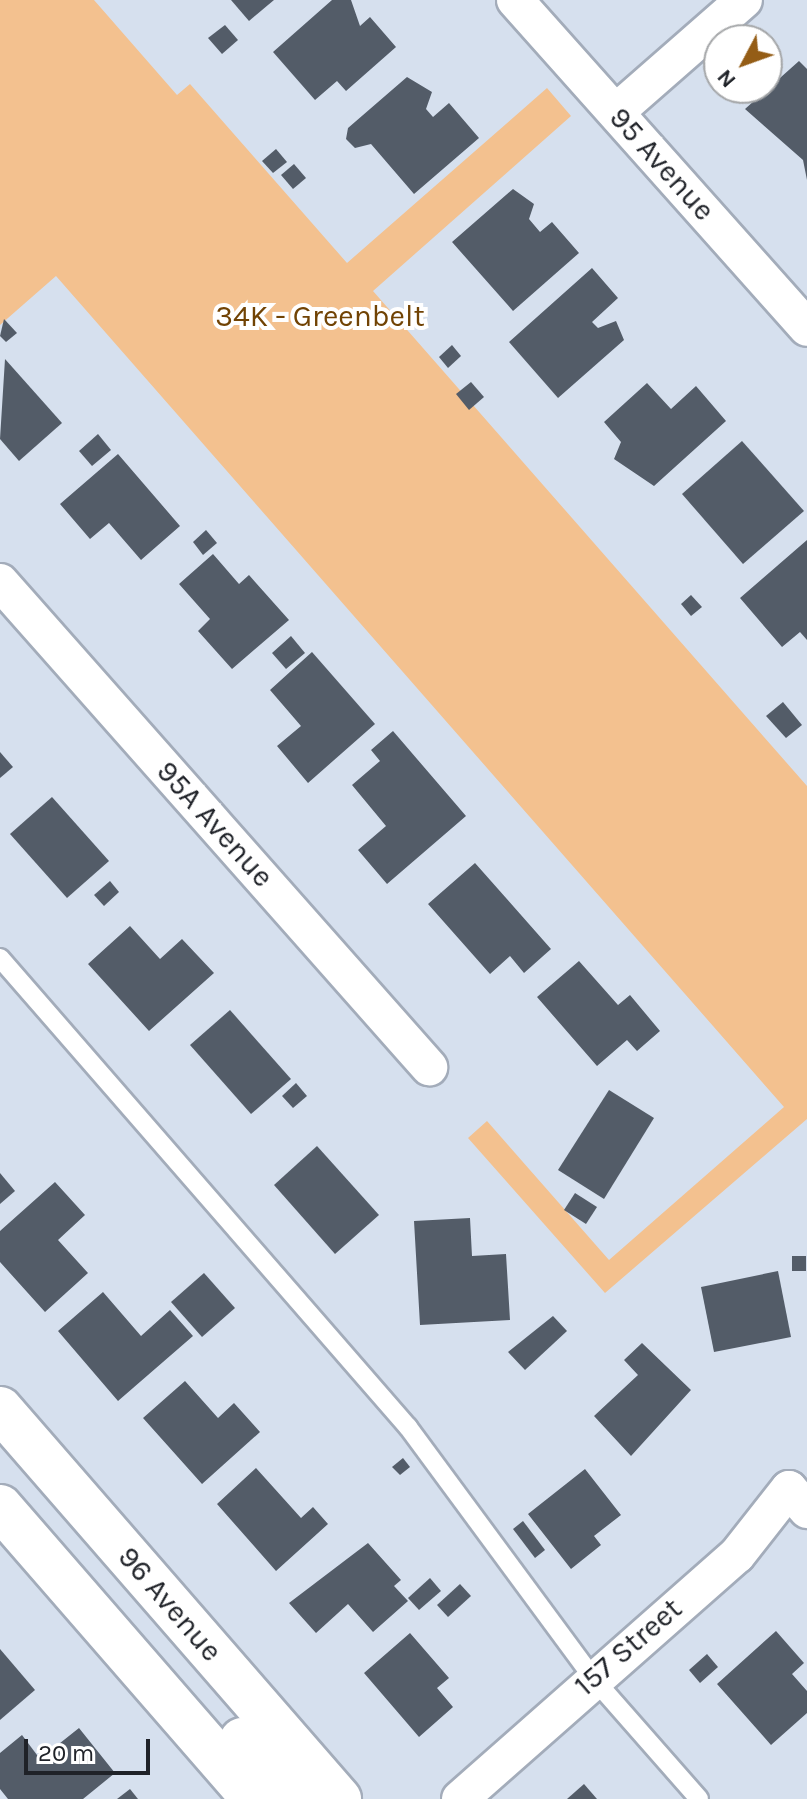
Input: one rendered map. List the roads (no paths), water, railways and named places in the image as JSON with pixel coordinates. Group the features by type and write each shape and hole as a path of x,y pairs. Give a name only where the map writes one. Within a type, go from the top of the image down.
{"main road":[{"name":"96 Avenue","path":"0,1409 339,1799"},
{"name":"96 Avenue","path":"0,1507 254,1799"},
{"path":"105,1627 202,1695 294,1799"}],"street":[{"name":"95 Avenue","path":"515,0 807,328"},
{"path":"616,112 744,0"},
{"name":"95A Avenue","path":"0,582 429,1067"},
{"name":"157 Street","path":"460,1799 592,1677 737,1555 798,1499"}],"lane":[{"path":"0,958 408,1427 592,1677 699,1799"}],"park label":[{"name":"34K - Greenbelt","path":"320,316"}]}
